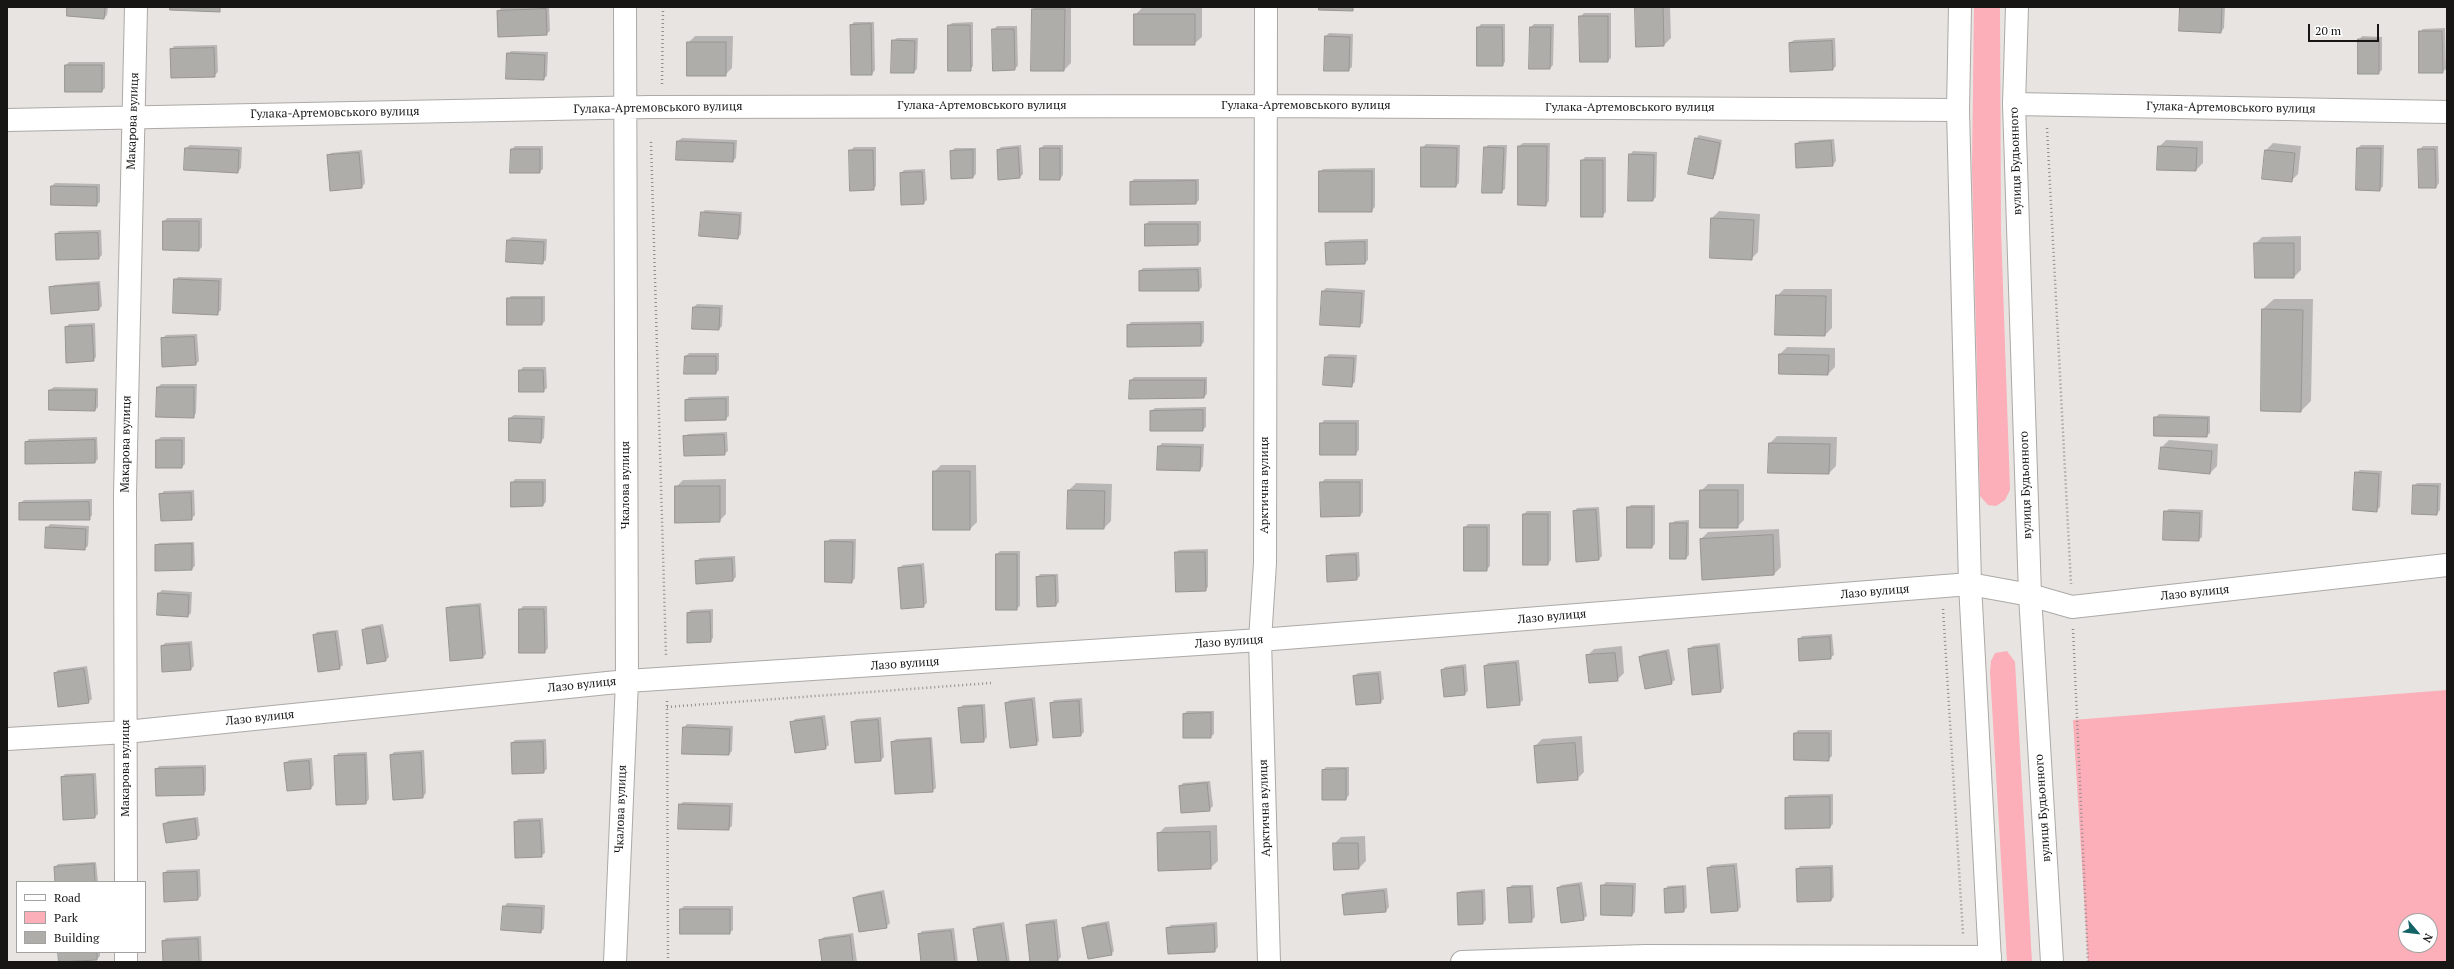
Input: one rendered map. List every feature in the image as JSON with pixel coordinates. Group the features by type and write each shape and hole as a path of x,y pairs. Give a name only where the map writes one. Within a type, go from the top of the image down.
{"street":[{"name":"Макарова вулиця","path":"126,881 125,494 132,118 136,7"},
{"name":"Чкалова вулиця","path":"616,962 626,680 625,7"},
{"name":"Арктична вулиця","path":"1266,7 1265,563 1260,640 1269,962"},
{"path":"1462,962 1644,956 1965,957 1990,960 1970,584 1958,110 1960,7"},
{"name":"вулиця Будьонного","path":"2017,7 2014,104 2030,595 2052,962"},
{"name":"Гулака-Артемовського вулиця","path":"2014,104 2447,112"},
{"name":"Гулака-Артемовського вулиця","path":"7,120 655,107 1265,106 1958,110"},
{"name":"Лазо вулиця","path":"7,738 126,732 626,680 667,679 1260,640 1970,584 2030,595 2072,607 2447,565"}],"path":[{"path":"663,7 655,107 667,679 668,962"},
{"path":"2045,105 2072,607 2088,962"},
{"path":"1942,587 1965,957"},
{"path":"667,707 999,682"}],"green space":[{"path":"1974,7 2000,7 2001,229 2010,490 2005,500 1996,506 1988,505 1980,496 1972,167"},
{"path":"2007,651 2015,662 2032,962 2007,962 1990,672 1991,661 1995,653"},
{"path":"2447,690 2447,962 2088,962 2073,720"}],"building":[{"path":"67,7 105,7 104,19 67,16"},
{"path":"170,7 220,7 220,12 170,10"},
{"path":"1319,7 1353,7 1353,11 1319,10"},
{"path":"1635,7 1663,7 1664,46 1636,47"},
{"path":"2180,7 2222,7 2221,33 2179,31"},
{"path":"546,9 547,35 498,37 497,11"},
{"path":"1032,9 1065,9 1064,71 1031,71"},
{"path":"1134,14 1195,14 1195,45 1134,45"},
{"path":"1579,16 1608,16 1608,62 1580,62"},
{"path":"871,24 872,75 851,75 850,25"},
{"path":"948,25 970,25 971,71 948,71"},
{"path":"1477,27 1502,27 1503,66 1477,66"},
{"path":"1530,27 1551,27 1550,69 1529,69"},
{"path":"992,29 1014,29 1015,70 993,71"},
{"path":"2419,31 2442,31 2443,73 2419,73"},
{"path":"1325,36 1350,37 1349,71 1324,71"},
{"path":"2358,39 2379,39 2379,74 2358,74"},
{"path":"892,40 915,41 914,73 891,73"},
{"path":"1832,41 1833,70 1790,72 1789,43"},
{"path":"687,42 726,42 726,76 687,76"},
{"path":"214,48 215,77 171,78 170,49"},
{"path":"507,53 545,55 544,80 506,79"},
{"path":"65,65 102,65 102,92 65,92"},
{"path":"1695,138 1720,143 1713,179 1688,174"},
{"path":"677,141 734,143 733,162 676,160"},
{"path":"1831,141 1833,166 1796,168 1795,144"},
{"path":"1518,146 1547,146 1546,206 1518,205"},
{"path":"2158,146 2197,148 2196,171 2157,170"},
{"path":"1421,147 1457,148 1456,187 1421,187"},
{"path":"1484,147 1504,148 1502,193 1482,193"},
{"path":"185,148 239,150 238,173 184,170"},
{"path":"1018,148 1020,178 998,180 997,150"},
{"path":"1040,148 1060,148 1060,180 1040,180"},
{"path":"2357,148 2381,148 2380,191 2356,190"},
{"path":"511,149 540,149 540,173 510,173"},
{"path":"2418,149 2435,149 2436,188 2419,188"},
{"path":"849,150 873,150 874,190 850,191"},
{"path":"973,150 973,178 951,179 950,151"},
{"path":"2265,150 2295,153 2292,182 2262,179"},
{"path":"359,153 362,188 330,191 327,155"},
{"path":"1629,154 1654,155 1653,201 1628,201"},
{"path":"1581,160 1603,160 1603,217 1581,217"},
{"path":"1319,171 1372,171 1372,212 1319,212"},
{"path":"922,172 924,204 901,205 900,173"},
{"path":"1196,181 1196,204 1130,205 1130,182"},
{"path":"51,186 97,187 97,206 51,205"},
{"path":"701,212 740,215 738,239 699,236"},
{"path":"1711,218 1754,220 1752,260 1710,258"},
{"path":"163,221 199,221 199,251 163,250"},
{"path":"1145,224 1198,224 1198,245 1145,246"},
{"path":"98,233 99,259 56,260 55,234"},
{"path":"507,240 544,242 543,264 506,262"},
{"path":"1365,242 1365,264 1326,265 1325,243"},
{"path":"2254,243 2294,243 2294,278 2255,278"},
{"path":"1198,270 1199,291 1139,291 1139,271"},
{"path":"174,279 219,281 218,315 173,313"},
{"path":"98,284 99,310 51,314 49,287"},
{"path":"1322,291 1362,293 1360,327 1320,325"},
{"path":"1776,295 1826,296 1825,336 1775,335"},
{"path":"507,298 542,298 542,325 507,325"},
{"path":"693,307 720,308 719,330 692,329"},
{"path":"2262,309 2303,310 2301,412 2261,411"},
{"path":"1201,324 1201,346 1127,347 1127,325"},
{"path":"92,326 94,361 66,363 65,327"},
{"path":"194,337 196,365 162,367 161,338"},
{"path":"1779,354 1829,355 1828,375 1779,374"},
{"path":"685,356 716,356 716,374 684,374"},
{"path":"1325,357 1354,358 1352,387 1323,385"},
{"path":"519,370 543,370 544,392 519,392"},
{"path":"1130,380 1205,380 1204,398 1129,399"},
{"path":"157,387 194,387 194,418 156,417"},
{"path":"49,390 96,390 95,411 49,410"},
{"path":"726,399 726,420 685,421 685,400"},
{"path":"1203,410 1203,431 1150,431 1150,411"},
{"path":"2154,417 2208,418 2207,437 2154,436"},
{"path":"509,418 542,419 541,443 509,441"},
{"path":"1320,423 1356,423 1356,455 1320,455"},
{"path":"724,435 725,455 684,456 683,436"},
{"path":"95,440 95,463 25,464 25,442"},
{"path":"156,440 182,440 182,468 156,468"},
{"path":"1769,443 1830,444 1829,474 1768,473"},
{"path":"1158,446 1201,447 1200,471 1157,470"},
{"path":"2161,447 2212,451 2210,474 2159,469"},
{"path":"933,471 970,471 970,530 933,530"},
{"path":"2355,472 2379,474 2377,512 2353,510"},
{"path":"511,482 543,482 543,506 511,507"},
{"path":"1320,482 1360,482 1360,516 1321,517"},
{"path":"2413,485 2438,486 2437,515 2412,514"},
{"path":"675,486 720,486 720,522 675,523"},
{"path":"1068,490 1105,491 1104,529 1067,529"},
{"path":"1700,490 1738,490 1738,528 1700,528"},
{"path":"191,493 192,520 161,521 159,494"},
{"path":"89,502 90,520 19,520 19,503"},
{"path":"1627,507 1652,507 1652,548 1627,548"},
{"path":"1596,510 1599,560 1576,562 1573,511"},
{"path":"2164,511 2200,513 2199,541 2163,540"},
{"path":"1523,514 1548,514 1548,565 1523,565"},
{"path":"1670,523 1687,523 1686,559 1670,559"},
{"path":"46,527 86,529 85,550 45,548"},
{"path":"1464,527 1487,527 1487,571 1464,571"},
{"path":"1773,535 1774,575 1702,580 1700,539"},
{"path":"825,541 853,542 852,583 825,582"},
{"path":"192,544 192,570 155,571 155,545"},
{"path":"1175,552 1205,552 1206,591 1176,592"},
{"path":"996,554 1017,554 1017,610 996,610"},
{"path":"1356,555 1357,580 1327,582 1326,556"},
{"path":"732,559 733,581 696,584 695,561"},
{"path":"921,566 924,607 901,609 898,568"},
{"path":"1055,576 1056,606 1037,607 1036,577"},
{"path":"158,593 189,595 188,617 157,615"},
{"path":"479,606 483,658 450,661 446,608"},
{"path":"519,609 544,609 545,653 519,653"},
{"path":"710,612 711,642 687,643 687,613"},
{"path":"380,627 386,661 367,664 362,630"},
{"path":"335,632 340,669 318,672 313,635"},
{"path":"1830,637 1831,659 1799,661 1798,639"},
{"path":"189,644 191,670 162,672 161,646"},
{"path":"1717,646 1721,692 1692,695 1688,649"},
{"path":"1666,652 1672,684 1645,689 1639,657"},
{"path":"1615,653 1618,681 1589,683 1586,655"},
{"path":"1516,663 1520,705 1487,708 1484,666"},
{"path":"1463,667 1465,695 1444,697 1441,670"},
{"path":"84,669 89,703 58,707 54,673"},
{"path":"1378,674 1381,703 1356,705 1353,676"},
{"path":"1032,700 1037,745 1010,748 1005,703"},
{"path":"1079,701 1081,736 1053,738 1050,703"},
{"path":"982,706 984,742 961,743 958,708"},
{"path":"1211,713 1211,738 1183,738 1183,714"},
{"path":"822,718 826,749 795,753 790,722"},
{"path":"878,720 881,761 855,763 851,722"},
{"path":"683,727 730,729 729,755 682,754"},
{"path":"1794,733 1829,733 1829,761 1794,760"},
{"path":"930,739 933,792 895,794 891,742"},
{"path":"543,742 544,773 512,774 511,743"},
{"path":"1575,743 1578,780 1537,783 1534,746"},
{"path":"421,753 423,798 393,800 390,755"},
{"path":"365,755 366,804 336,805 334,756"},
{"path":"309,761 311,789 287,791 284,763"},
{"path":"203,768 204,795 156,796 155,769"},
{"path":"1346,769 1346,800 1322,800 1322,770"},
{"path":"93,775 95,818 63,820 61,777"},
{"path":"1207,783 1210,811 1181,813 1179,786"},
{"path":"1830,797 1830,828 1785,829 1785,798"},
{"path":"679,804 730,806 729,830 678,829"},
{"path":"195,819 197,839 166,843 163,824"},
{"path":"540,821 542,857 515,858 514,822"},
{"path":"1210,832 1211,869 1158,871 1157,833"},
{"path":"1333,843 1358,843 1359,869 1334,870"},
{"path":"94,864 95,881 55,881 54,867"},
{"path":"1734,866 1738,911 1711,913 1707,868"},
{"path":"1831,868 1831,901 1797,902 1796,869"},
{"path":"197,872 198,900 164,902 163,873"},
{"path":"1579,885 1584,920 1561,923 1557,888"},
{"path":"1601,885 1633,886 1632,916 1601,915"},
{"path":"1530,887 1532,922 1509,923 1507,888"},
{"path":"1683,887 1684,912 1665,913 1664,889"},
{"path":"1384,891 1386,912 1344,915 1342,895"},
{"path":"1482,892 1483,924 1458,925 1457,893"},
{"path":"881,893 887,928 859,932 853,898"},
{"path":"503,906 542,908 541,933 501,930"},
{"path":"680,909 730,909 730,934 680,934"},
{"path":"1054,922 1058,961 1030,962 1026,925"},
{"path":"1106,924 1112,955 1088,959 1082,928"},
{"path":"1001,925 1007,962 978,962 973,929"},
{"path":"1214,925 1215,952 1168,954 1166,928"},
{"path":"951,931 955,962 921,962 918,934"},
{"path":"850,936 853,962 822,962 819,940"},
{"path":"198,939 199,962 163,962 162,941"},
{"path":"58,953 97,953 97,960 59,962"}]}
